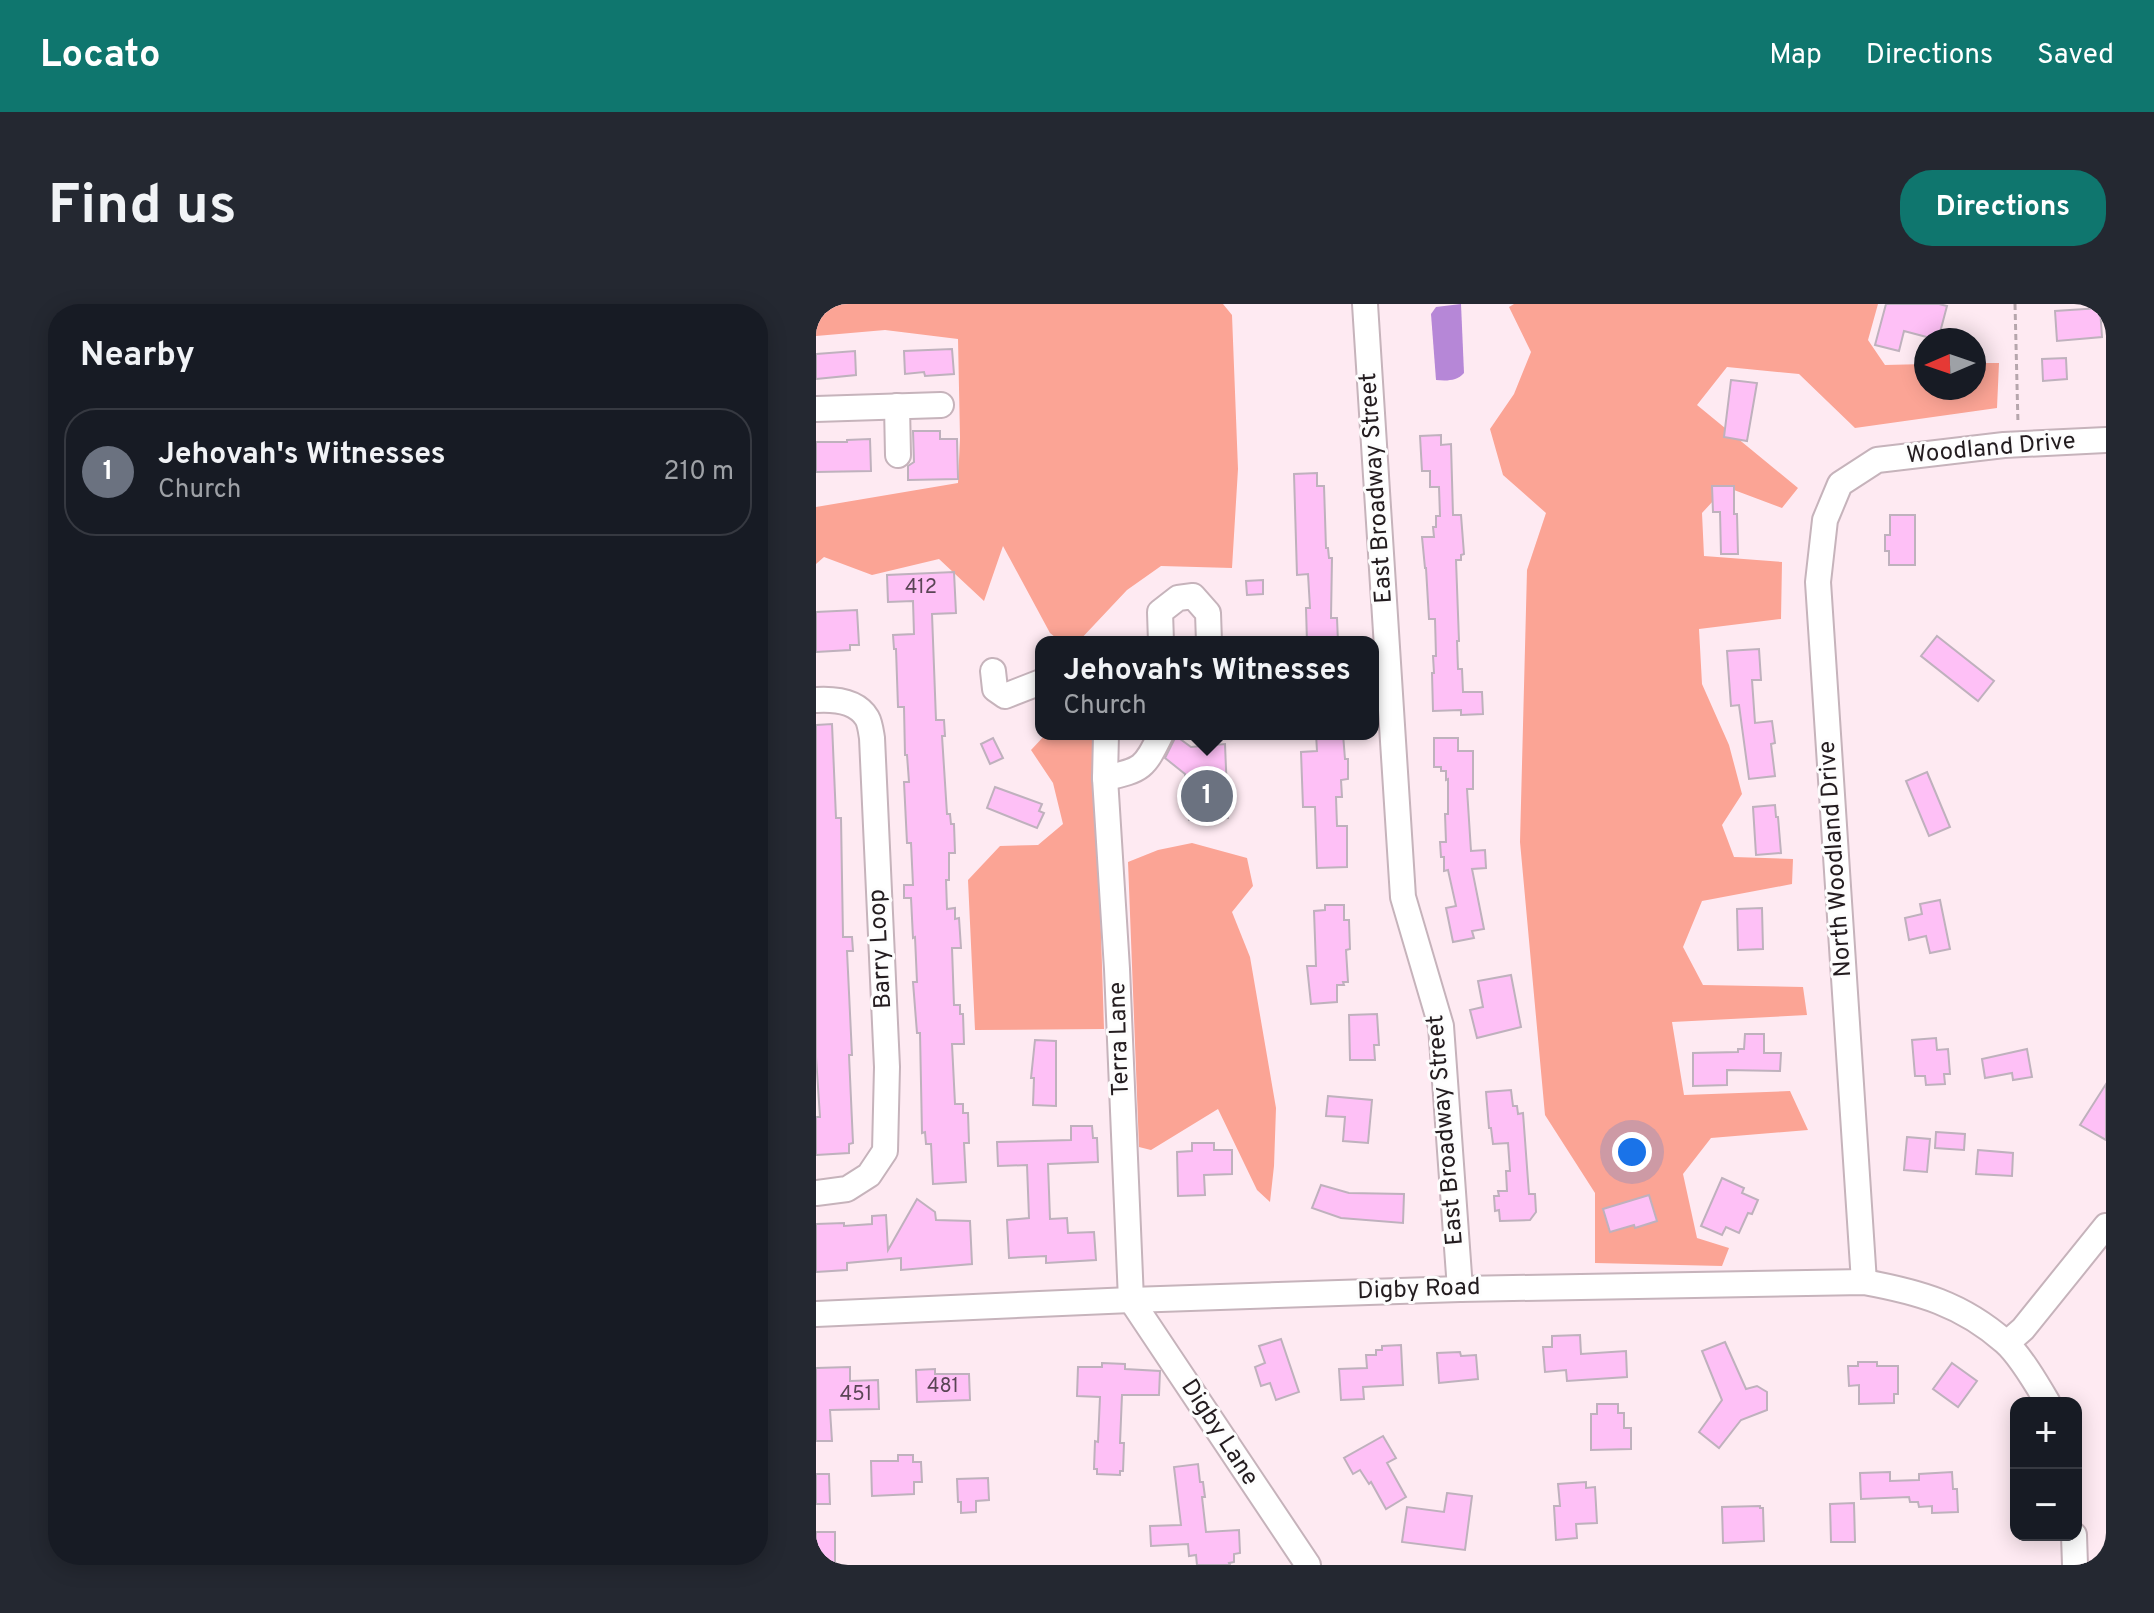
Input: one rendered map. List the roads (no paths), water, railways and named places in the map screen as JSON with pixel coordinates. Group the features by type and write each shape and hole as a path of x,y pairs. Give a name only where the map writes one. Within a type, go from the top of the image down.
{"street":[{"name":"East Broadway Street","path":"1365,304 1403,897 1441,1026 1460,1289"},
{"path":"816,409 941,405"},
{"path":"897,406 898,455"},
{"name":"Woodland Drive","path":"1877,460 2019,444 2106,440"},
{"name":"North Woodland Drive","path":"1864,1282 1818,582 1825,520 1840,484 1877,460"},
{"path":"1161,636 1160,612 1178,598 1193,596 1208,613 1209,636"},
{"path":"993,671 995,689 1005,696 1035,684"},
{"name":"Barry Loop","path":"816,700 850,703 866,717 872,738 887,1067 887,1130 885,1151 869,1175 847,1189 816,1193"},
{"name":"Terra Lane","path":"1106,740 1105,778 1117,969 1131,1300"},
{"path":"1105,778 1132,772 1146,763 1158,740"},
{"path":"2007,1343 2023,1329 2106,1226"},
{"name":"Digby Road","path":"816,1314 1460,1289 1864,1282 1902,1289 1945,1302 1960,1310 2007,1343 2045,1397"},
{"name":"Digby Lane","path":"1131,1300 1308,1565"},
{"path":"2074,1541 2075,1565"}],"place":[{"name":"Jehovah's Witnesses","path":"1207,796"}]}
